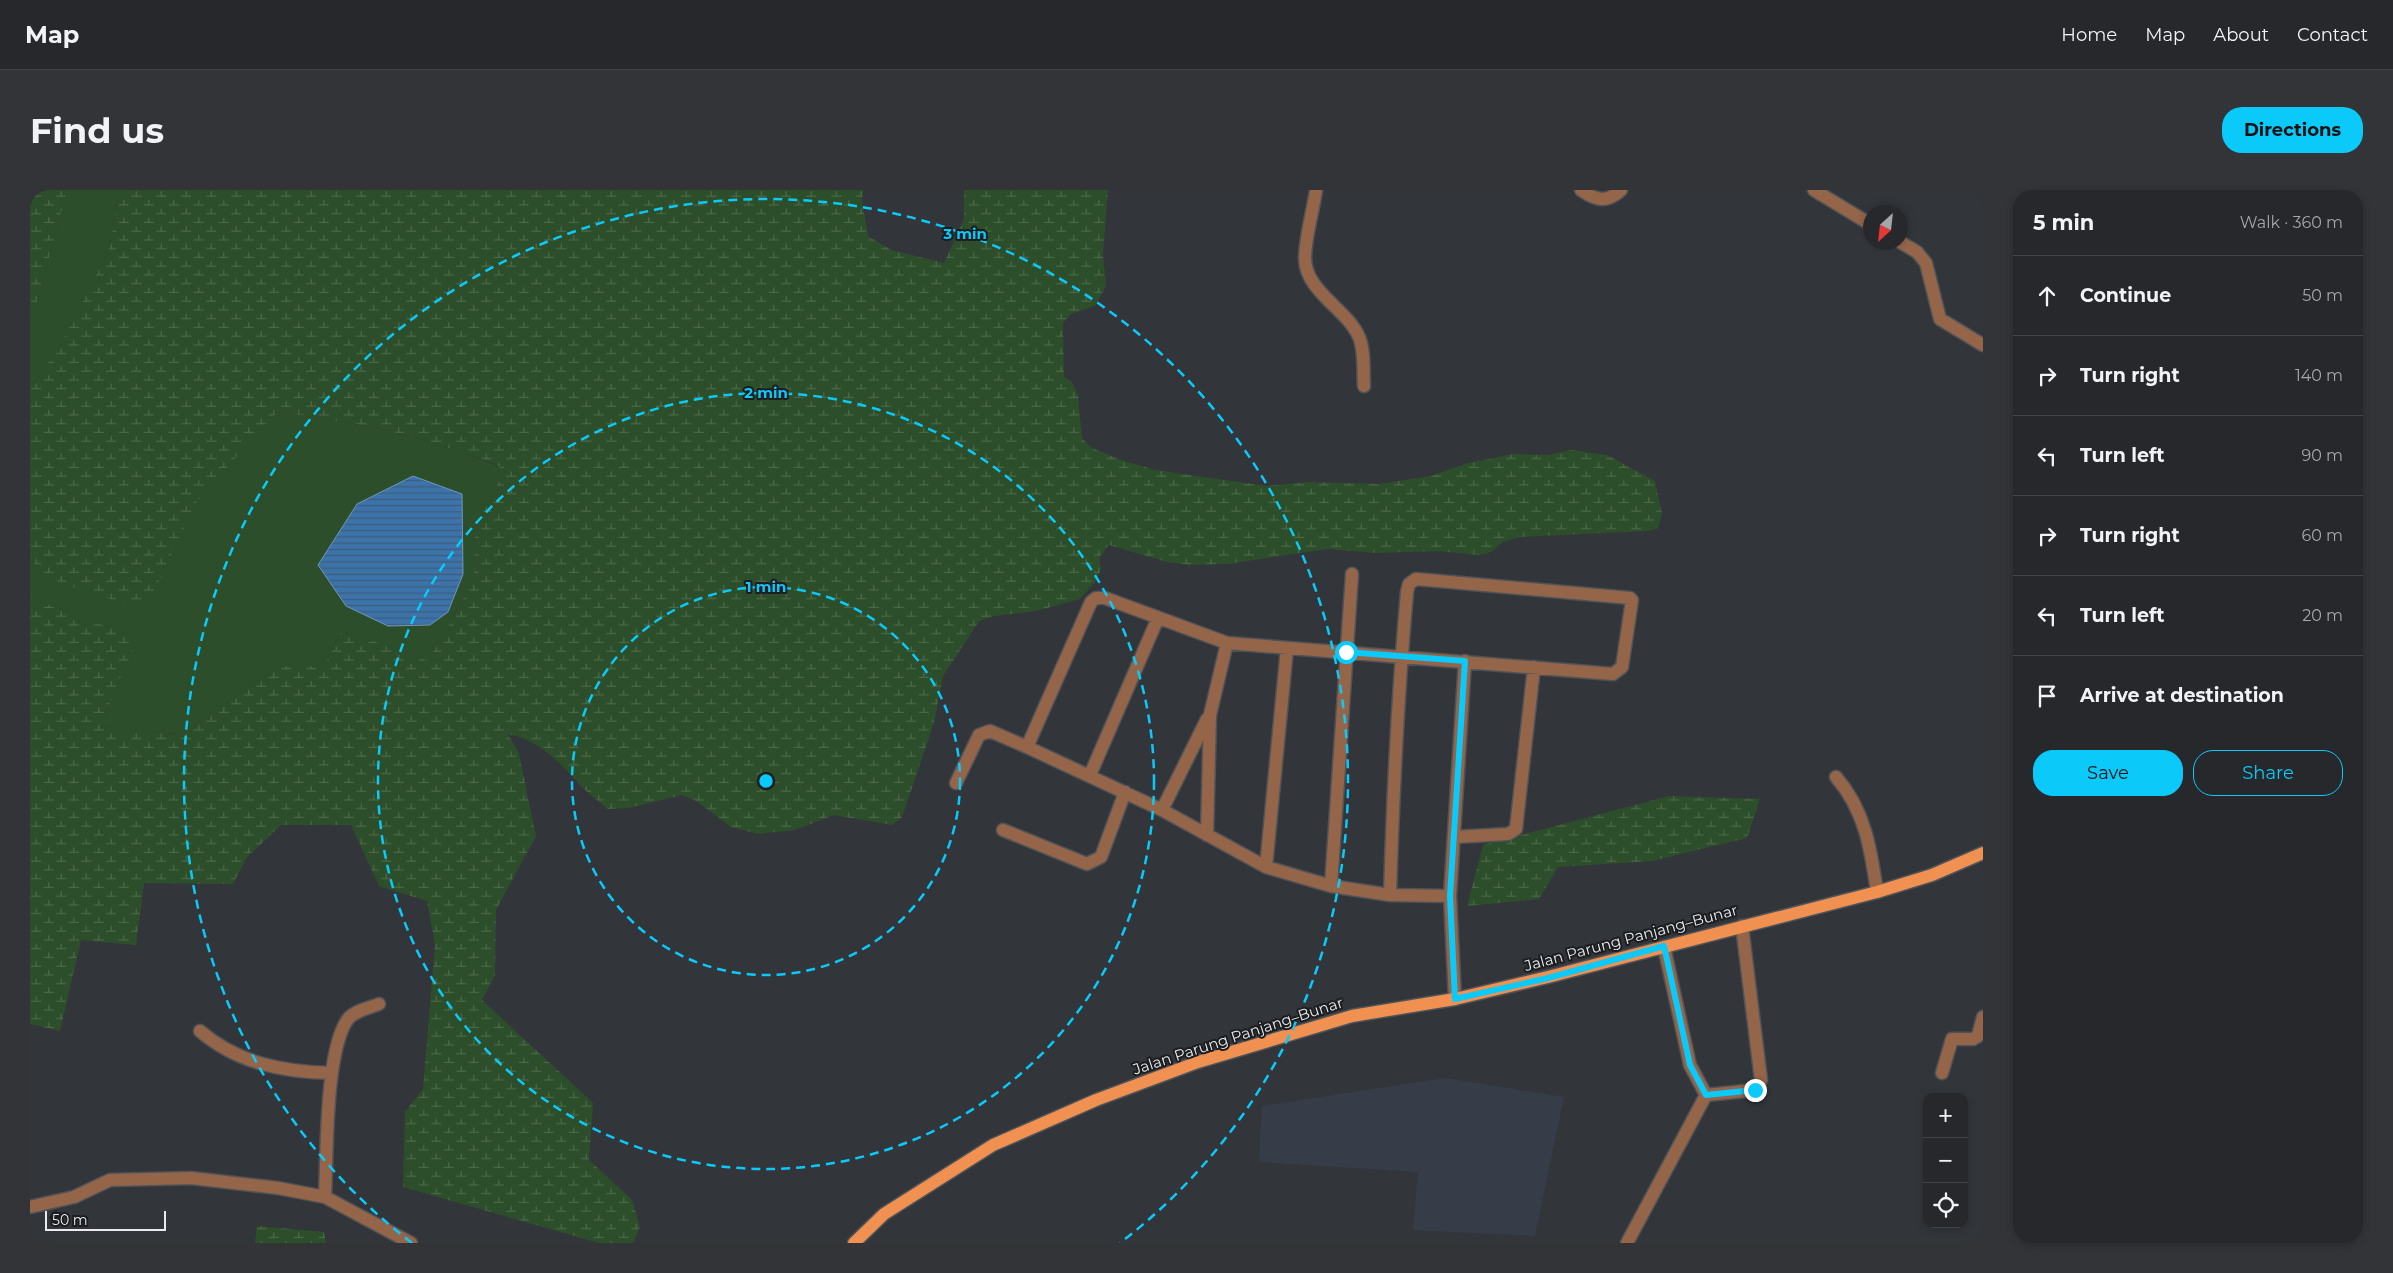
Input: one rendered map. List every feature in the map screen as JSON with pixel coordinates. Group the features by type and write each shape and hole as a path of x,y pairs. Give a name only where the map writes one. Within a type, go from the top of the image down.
{"main road":[{"name":"Jalan Parung Panjang–Bunar","path":"854,1243 884,1214 993,1145 1096,1100 1198,1062 1352,1016 1455,999 1548,978 1664,946 1877,892 1932,875 1983,853"}],"street":[{"path":"1316,190 1305,259 1308,271 1318,289 1354,326 1359,336 1362,345 1364,386"},
{"path":"1581,190 1603,200 1611,199 1621,190"},
{"path":"1814,190 1863,220"},
{"path":"1908,246 1918,252 1926,264 1940,319 1983,345"},
{"path":"1331,886 1352,574"},
{"path":"1027,747 1090,602 1096,598 1105,598 1227,643 1287,648 1401,656 1465,661 1613,674 1622,667 1632,600 1626,597 1416,579 1410,584 1407,592 1401,656 1393,790 1390,895"},
{"path":"1090,775 1158,618"},
{"path":"1207,835 1210,715 1227,643"},
{"path":"1266,867 1287,648"},
{"path":"1455,999 1450,896 1465,661"},
{"path":"1454,837 1508,834 1516,829 1534,667"},
{"path":"1162,810 1210,715"},
{"path":"956,784 979,734 990,731 1090,775 1162,810 1266,867 1331,886 1390,895 1450,896"},
{"path":"1836,777 1847,790 1863,819 1871,847 1877,892"},
{"path":"1003,830 1087,864 1101,857 1125,792"},
{"path":"1706,1095 1755,1090 1761,1080 1742,926"},
{"path":"1664,946 1690,1065 1706,1095"},
{"path":"325,1197 331,1073 336,1046 348,1020 354,1014 379,1004"},
{"path":"1942,1073 1952,1039 1973,1039 1978,1036 1983,1017"},
{"path":"200,1032 220,1048 260,1063 286,1070 331,1073"},
{"path":"1627,1243 1706,1095"},
{"path":"30,1208 74,1197 110,1180 191,1178 278,1188 325,1197 412,1243"}],"shaded area":[{"path":"1445,1078 1564,1097 1535,1236 1413,1230 1418,1172 1259,1162 1262,1106"}],"green space":[{"path":"30,190 67,190 37,302 30,314"},
{"path":"67,190 119,190 110,247 66,334 42,373 30,387 30,314 37,302"},
{"path":"119,190 863,190 862,201 868,236 891,250 944,263 964,219 964,190 1108,190 1103,254 1106,286 1095,306 1071,314 1063,323 1064,377 1072,382 1078,396 1082,438 1090,447 1121,460 1155,470 1267,486 1309,482 1379,484 1431,476 1468,463 1514,454 1548,455 1571,450 1607,455 1655,481 1662,514 1658,528 1648,531 1520,537 1503,542 1491,552 1479,555 1437,551 1376,553 1327,549 1227,564 1191,565 1167,562 1109,545 1099,558 1101,569 1096,581 1080,599 1036,611 994,616 979,621 943,676 934,723 902,817 892,825 834,815 795,830 758,834 731,827 696,801 682,795 629,808 608,809 587,792 568,771 541,748 520,737 508,734 519,754 536,836 496,910 495,975 482,1000 593,1103 589,1160 632,1200 640,1227 633,1243 599,1243 403,1187 405,1112 423,1089 435,944 427,901 379,886 351,825 281,825 247,857 233,884 144,883 136,945 81,940 60,1031 30,1024 30,598 138,638 105,714 109,730 183,734 278,666 324,666 341,632 393,647 428,661 474,580 475,527 505,470 479,458 409,436 344,422 277,412 197,501 153,594 136,607 65,585 41,573 30,558 30,387 42,373 66,334 110,247"},
{"path":"277,412 343,422 409,436 472,456 505,470 475,527 474,580 428,661 393,647 341,632 324,666 278,666 183,734 109,730 105,714 138,638 30,598 30,558 41,573 153,594 196,501"},
{"path":"1669,796 1760,799 1747,838 1652,861 1558,867 1539,899 1467,906 1483,845"},
{"path":"257,1226 324,1232 326,1243 255,1243"}],"water":[{"path":"413,476 462,494 463,574 448,612 430,625 388,626 346,606 318,565 357,504"}],"route":[{"path":"1346,652 1465,661 1450,896 1455,999 1548,978 1664,946 1690,1065 1706,1095 1755,1090"}]}
